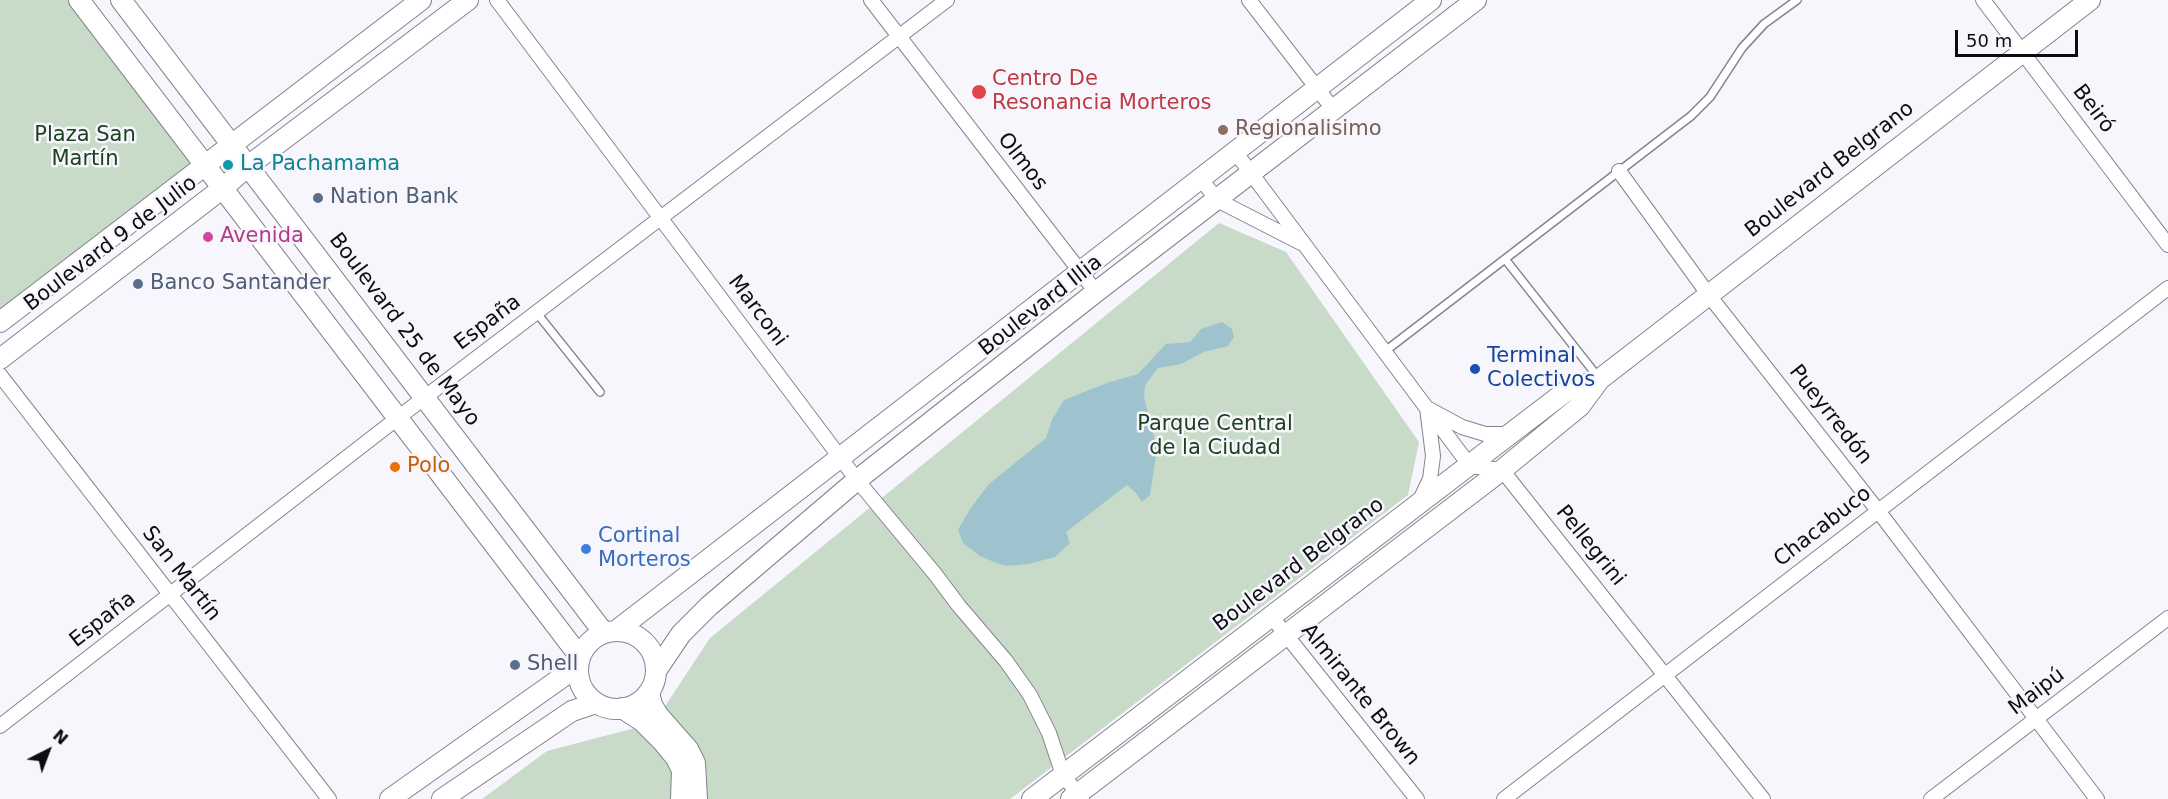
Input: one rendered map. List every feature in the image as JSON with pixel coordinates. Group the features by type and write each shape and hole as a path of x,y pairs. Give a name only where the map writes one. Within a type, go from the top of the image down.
{"street":[{"path":"79,0 399,417 579,662"},
{"name":"Boulevard 25 de Mayo","path":"121,0 425,397 610,632"},
{"name":"Boulevard 9 de Julio","path":"0,322 421,0"},
{"name":"Boulevard 9 de Julio","path":"0,359 223,188 248,166 468,0"},
{"name":"Marconi","path":"497,0 857,480 1006,661 1030,695 1049,733 1064,775 1077,797"},
{"name":"Olmos","path":"871,0 1096,292"},
{"name":"España","path":"0,726 425,397 946,0"},
{"path":"1249,0 1333,109"},
{"name":"Boulevard Illia","path":"610,632 842,458 1431,0"},
{"name":"Boulevard Illia","path":"656,671 681,634 708,606 857,480 1096,292 1476,0"},
{"name":"Beiró","path":"1983,0 2168,245"},
{"name":"Boulevard Belgrano","path":"1077,797 1285,634 1502,470 1580,406 1600,379 2090,0"},
{"path":"1236,153 1470,466 1502,470"},
{"name":"Pueyrredón","path":"1619,171 1708,294 1879,512 2097,799"},
{"path":"1201,179 1217,200 1305,246"},
{"name":"Chacabuco","path":"1504,799 2168,288"},
{"name":"San Martín","path":"0,375 329,799"},
{"name":"Boulevard Belgrano","path":"1032,799 1565,392 1600,379"},
{"path":"1427,408 1462,427 1485,434 1511,434"},
{"path":"1418,506 1430,479 1433,456 1427,408"},
{"name":"Pellegrini","path":"1502,470 1763,799"},
{"name":"Almirante Brown","path":"1271,616 1417,799"},
{"name":"Maipú","path":"1930,799 2168,618"},
{"path":"649,692 632,706 609,708 596,703 582,687 579,677 579,662 586,647 594,639 610,632 628,633 639,638 648,647 654,658 656,671 649,692 652,705 688,749 695,763 697,799"},
{"path":"390,799 579,662"},
{"path":"442,799 572,711 596,703"},
{"path":"622,708 642,721 676,758 682,770 681,799"}],"lane":[{"path":"1384,352 1691,116 1710,97 1742,48 1764,24 1797,0"},
{"path":"1505,259 1600,379"},
{"path":"536,312 600,392"}],"green space":[{"name":"Plaza San Martín","path":"0,0 79,0 205,165 0,322"},
{"name":"Parque Central de la Ciudad","path":"1219,223 1286,252 1419,442 1408,495 1010,799 482,799 547,751 654,723 710,638"}],"water":[{"path":"1222,322 1232,329 1234,337 1228,346 1204,352 1181,364 1158,368 1145,385 1144,397 1157,449 1150,495 1142,502 1127,485 1066,532 1070,543 1055,557 1028,564 1006,566 980,556 963,543 958,530 970,509 989,484 1046,438 1052,420 1064,400 1138,374 1166,344 1190,342 1201,329"}],"place":[{"name":"Centro De Resonancia Morteros","path":"979,92"},
{"name":"Regionalisimo","path":"1223,130"},
{"name":"La Pachamama","path":"228,165"},
{"name":"Nation Bank","path":"318,198"},
{"name":"Avenida","path":"208,237"},
{"name":"Banco Santander","path":"138,284"},
{"name":"Terminal Colectivos","path":"1475,369"},
{"name":"Polo","path":"395,467"},
{"name":"Cortinal Morteros","path":"586,549"},
{"name":"Shell","path":"515,665"}]}
